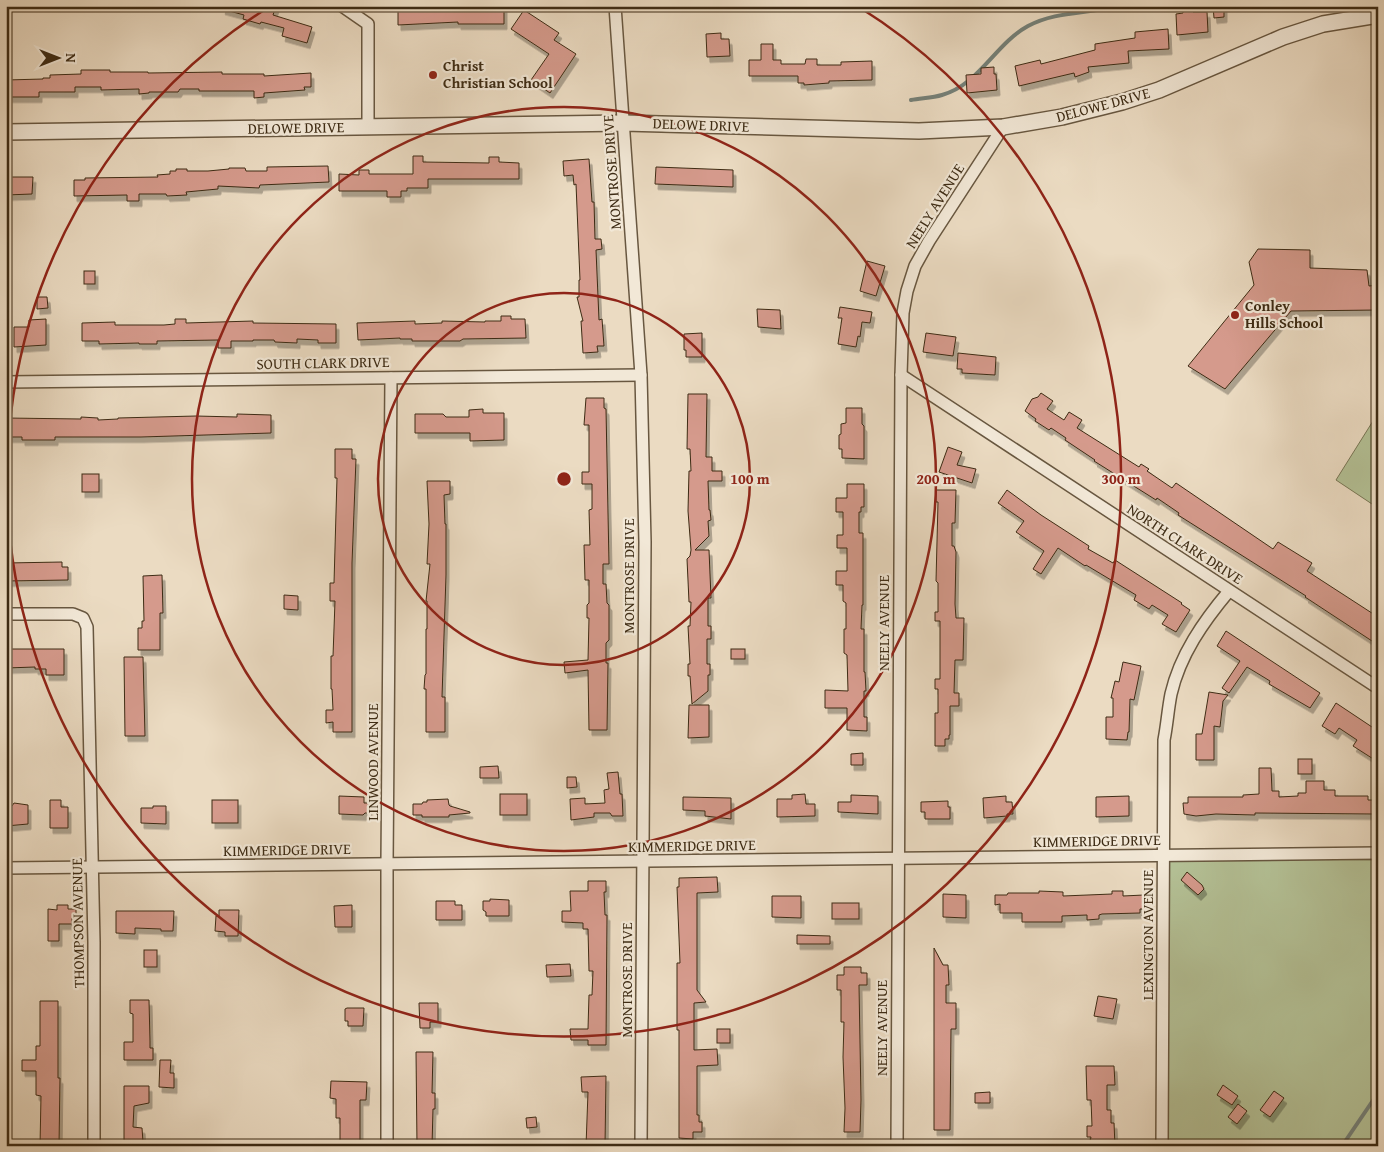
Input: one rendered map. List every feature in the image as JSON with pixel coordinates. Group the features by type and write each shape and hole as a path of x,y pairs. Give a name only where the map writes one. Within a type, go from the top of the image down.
{"street":[{"path":"342,6 368,24 368,126"},
{"name":"MONTROSE DRIVE","path":"615,6 641,375 645,542 641,1146"},
{"name":"DELOWE DRIVE","path":"6,132 624,123 920,131 1002,126 1062,117 1122,102 1159,90 1283,37 1323,24 1378,15"},
{"name":"NEELY AVENUE","path":"897,1146 900,375 903,313 907,291 915,266 1002,126"},
{"name":"SOUTH CLARK DRIVE","path":"6,382 641,375"},
{"name":"NORTH CLARK DRIVE","path":"900,375 1378,688"},
{"name":"LINWOOD AVENUE","path":"387,1146 391,378"},
{"name":"LEXINGTON AVENUE","path":"1162,1146 1164,740 1171,694 1180,665 1194,637 1229,591"},
{"name":"THOMPSON AVENUE","path":"6,614 73,614 83,618 87,627 94,942 94,1146"},
{"name":"KIMMERIDGE DRIVE","path":"6,868 1378,853"}],"green space":[{"path":"1378,413 1378,508 1336,480"},
{"path":"1163,857 1378,860 1378,1146 1160,1146"}],"building":[{"path":"223,6 276,6 273,15 312,27 307,43 282,36 284,28 243,19 244,15 222,9"},
{"path":"398,6 504,6 504,24 458,24 458,22 398,25"},
{"path":"1213,6 1224,6 1224,17 1214,18"},
{"path":"1183,8 1193,8 1193,12 1207,12 1208,32 1177,35 1176,14 1183,13"},
{"path":"524,10 559,33 554,40 576,54 550,93 531,80 549,54 511,29"},
{"path":"1168,29 1169,49 1128,51 1129,63 1088,67 1089,72 1075,77 1074,73 1019,86 1015,66 1040,60 1041,64 1095,50 1095,44 1135,38 1135,32"},
{"path":"721,33 721,39 729,39 730,56 707,57 706,34"},
{"path":"761,44 773,44 773,60 781,60 781,64 805,64 806,59 817,59 817,65 841,65 841,62 872,61 872,80 829,81 829,83 804,85 804,83 798,83 798,76 749,76 749,60 761,60"},
{"path":"994,67 997,90 967,93 966,75 981,74 981,68"},
{"path":"81,70 148,73 222,72 222,74 264,74 264,76 311,73 311,87 304,87 305,90 264,93 264,97 254,98 254,91 180,89 178,92 139,94 139,89 101,90 101,87 75,87 75,92 39,92 39,97 7,97 6,80 43,79 50,78 50,75 81,74"},
{"path":"413,156 423,156 423,162 489,163 489,157 499,157 499,162 519,163 519,179 428,179 428,188 407,188 407,191 401,191 401,197 387,197 387,191 339,191 339,174 359,175 359,170 369,170 369,174 413,174"},
{"path":"589,159 592,202 594,202 595,239 601,239 602,249 596,250 599,320 602,319 604,346 597,346 598,352 583,353 581,321 583,321 577,297 579,297 580,280 576,184 574,185 573,175 564,176 563,161"},
{"path":"328,166 329,182 260,185 259,188 218,186 218,189 186,192 187,195 139,194 139,201 127,201 127,195 74,196 74,180 85,180 85,178 158,177 157,175 170,174 170,171 176,171 176,169 208,171 245,168 246,171 267,171 267,167"},
{"path":"656,167 733,170 733,187 655,184"},
{"path":"6,177 33,177 32,194 6,195"},
{"path":"1258,249 1310,250 1310,268 1367,270 1369,286 1378,285 1378,310 1291,311 1225,389 1188,366 1254,285 1249,262"},
{"path":"867,261 885,266 876,296 860,291"},
{"path":"84,271 95,271 95,284 84,284"},
{"path":"37,297 47,297 48,308 37,309"},
{"path":"840,307 872,312 870,323 862,322 860,337 858,336 856,347 838,344 842,318 838,318"},
{"path":"757,309 780,310 781,329 758,327"},
{"path":"501,316 511,316 511,319 525,319 526,338 463,339 460,341 412,341 412,339 400,338 358,340 357,323 415,321 415,324 442,323 442,321 485,322 501,321"},
{"path":"46,319 46,345 14,347 14,327 29,327 29,320"},
{"path":"175,319 186,319 186,323 253,321 253,323 336,324 336,343 318,343 318,340 297,339 297,343 253,340 231,341 231,348 218,348 218,340 157,341 157,344 99,344 99,341 82,341 82,323 115,322 115,325 164,325 175,324"},
{"path":"702,333 702,357 686,357 684,334"},
{"path":"926,333 956,337 953,356 923,352"},
{"path":"958,353 996,357 995,375 962,373 962,369 957,369"},
{"path":"1041,393 1053,401 1047,409 1064,420 1069,412 1082,420 1077,428 1139,467 1141,464 1149,469 1147,471 1172,488 1176,483 1273,549 1278,542 1312,563 1307,571 1378,617 1378,633 1372,641 1306,596 1178,515 1179,513 1157,498 1156,500 1094,461 1051,428 1049,430 1035,421 1036,419 1025,411 1032,399 1038,397"},
{"path":"688,394 707,394 706,457 712,457 712,471 722,471 722,481 708,481 711,520 708,521 709,536 695,550 709,550 711,598 708,598 708,626 711,626 711,639 707,639 707,664 710,664 708,691 692,704 690,676 688,676 688,664 690,664 688,626 690,626 691,602 689,602 687,559 690,556 691,550 688,511 689,471 691,471 690,449 687,449"},
{"path":"586,398 604,398 604,408 606,409 609,564 603,564 603,584 606,584 607,603 609,605 609,640 606,643 606,663 608,663 607,730 589,730 588,670 565,673 564,662 588,660 589,618 587,618 587,605 589,603 589,580 585,580 584,545 590,545 589,510 592,509 592,484 582,484 582,472 589,472 589,425 584,425"},
{"path":"846,408 862,408 864,459 842,458 842,449 839,449 839,435 841,434 841,424 846,423"},
{"path":"483,409 483,413 504,413 504,440 470,441 470,433 415,433 415,414 443,414 446,417 469,417 469,410"},
{"path":"237,414 271,415 271,433 141,437 55,437 55,440 22,440 22,437 6,437 6,418 81,419 81,417 98,418 98,420 196,416 237,417"},
{"path":"948,447 962,452 957,465 976,469 972,483 939,472"},
{"path":"335,449 352,449 352,459 356,459 352,563 352,732 333,732 333,722 326,723 326,710 333,710 331,656 333,656 335,601 330,601 330,583 334,583 337,478 335,478"},
{"path":"82,474 99,474 99,492 82,492"},
{"path":"427,481 450,481 450,494 444,495 446,575 442,697 445,697 445,732 426,732 426,689 424,689 426,674 426,601 430,564 427,564 429,524"},
{"path":"847,484 864,484 864,507 861,507 861,512 859,512 859,533 863,533 861,629 864,629 866,691 864,691 864,717 867,717 867,731 847,730 847,708 825,708 825,690 848,691 847,655 844,653 846,603 843,601 843,585 836,585 836,571 847,571 847,548 837,548 837,535 843,535 843,512 836,512 836,498 847,498"},
{"path":"936,490 956,490 955,523 952,523 952,546 954,546 956,552 955,604 956,618 964,618 963,660 955,660 954,693 959,693 959,706 950,706 950,735 949,739 945,739 945,746 935,746 935,713 938,713 938,689 935,689 935,679 940,679 940,621 935,621 935,612 938,612 938,583 936,581 938,502 936,502"},
{"path":"1007,490 1089,546 1088,549 1113,563 1115,560 1182,603 1190,610 1176,632 1162,624 1168,615 1152,605 1149,609 1134,600 1136,595 1058,548 1041,574 1033,569 1044,551 1016,532 1024,521 998,503"},
{"path":"62,562 62,567 68,567 68,580 6,581 6,563"},
{"path":"162,575 163,613 160,613 160,650 138,650 138,628 142,628 142,621 144,621 143,576"},
{"path":"284,595 298,596 298,610 284,609"},
{"path":"1226,631 1320,693 1310,708 1269,684 1270,681 1247,667 1229,693 1222,688 1240,661 1217,646"},
{"path":"6,649 64,649 64,675 46,675 46,669 35,669 35,667 6,668"},
{"path":"731,649 745,649 745,659 731,659"},
{"path":"124,657 143,657 145,736 125,736"},
{"path":"1123,662 1141,666 1134,700 1130,699 1129,732 1127,740 1106,739 1106,717 1113,717 1113,698 1111,698 1115,681 1119,682"},
{"path":"1209,692 1228,695 1223,701 1220,727 1214,726 1214,760 1196,760 1196,734 1202,734"},
{"path":"1336,703 1378,731 1378,762 1353,746 1357,740 1339,728 1335,734 1322,726"},
{"path":"689,705 709,705 709,737 688,738"},
{"path":"863,753 863,765 851,765 851,754"},
{"path":"1298,759 1312,759 1312,774 1298,774"},
{"path":"498,766 499,778 480,778 480,767"},
{"path":"1259,768 1271,768 1272,791 1279,791 1279,797 1298,796 1298,793 1306,793 1306,781 1324,781 1324,790 1335,790 1335,796 1368,796 1368,800 1373,800 1373,814 1255,813 1255,815 1216,814 1196,816 1184,814 1183,803 1188,803 1188,797 1243,797 1243,795 1259,794"},
{"path":"618,772 623,816 612,816 610,813 594,813 594,817 571,820 570,799 585,798 585,804 605,803 604,790 609,789 607,773"},
{"path":"567,777 576,777 577,787 567,788"},
{"path":"500,794 527,794 527,815 500,815"},
{"path":"805,794 806,804 815,804 815,816 777,817 777,799 792,799 792,795"},
{"path":"851,795 878,796 878,814 838,812 838,802 851,802"},
{"path":"339,796 364,797 364,803 369,803 369,813 363,815 339,814"},
{"path":"1006,796 1006,802 1012,802 1013,814 984,818 983,798"},
{"path":"1129,796 1129,816 1096,817 1096,797"},
{"path":"683,797 731,798 731,819 705,816 705,811 683,810"},
{"path":"448,799 450,806 470,813 449,815 449,817 413,815 413,804 422,804 427,802 427,800"},
{"path":"50,800 61,800 61,807 68,807 68,828 50,828"},
{"path":"212,800 238,800 238,823 212,823"},
{"path":"948,801 950,819 925,819 925,812 921,812 921,802"},
{"path":"14,803 28,805 28,824 6,826 6,806 12,806"},
{"path":"153,806 166,806 166,824 141,823 141,808 153,808"},
{"path":"1187,872 1204,889 1198,895 1181,880"},
{"path":"717,877 718,892 697,893 697,990 706,1002 694,1003 694,1050 717,1049 718,1065 697,1066 697,1115 699,1115 699,1122 702,1122 702,1132 693,1132 693,1139 679,1138 677,963 680,963 677,887 679,887 679,878"},
{"path":"588,881 606,881 606,892 604,892 605,915 607,915 606,1045 588,1045 588,1040 571,1040 570,1029 588,1029 589,995 592,995 593,971 589,971 588,929 583,929 583,923 562,922 562,911 571,911 570,891 588,891"},
{"path":"1039,891 1063,892 1063,896 1112,894 1112,891 1123,891 1123,896 1144,895 1144,909 1140,909 1140,913 1102,914 1099,915 1099,919 1087,920 1087,915 1062,916 1062,922 1022,922 1022,913 1000,913 1000,904 995,905 995,895 1039,893"},
{"path":"943,894 966,895 966,918 943,917"},
{"path":"772,896 801,896 801,918 772,917"},
{"path":"490,899 509,900 509,916 486,916 486,912 483,910 483,901 490,901"},
{"path":"436,901 455,901 455,905 462,905 462,920 436,920"},
{"path":"832,903 859,903 859,919 832,919"},
{"path":"57,905 68,905 68,909 76,909 76,918 72,918 72,924 59,924 59,941 48,941 48,909 57,910"},
{"path":"352,905 352,927 335,927 334,906"},
{"path":"219,910 239,910 238,936 225,936 225,932 215,931 216,916 219,916"},
{"path":"116,911 174,911 173,931 135,928 135,934 116,933"},
{"path":"797,935 830,936 830,944 797,944"},
{"path":"934,948 943,965 948,965 949,985 946,985 946,1003 956,1003 956,1029 951,1029 950,1130 934,1130"},
{"path":"144,950 157,950 157,967 144,967"},
{"path":"570,964 571,976 547,977 546,965"},
{"path":"844,967 861,967 861,973 867,973 867,985 859,985 860,1132 844,1132 844,1022 841,1022 841,990 837,990 837,975 844,975"},
{"path":"1098,996 1117,999 1113,1019 1094,1016"},
{"path":"130,1000 149,1000 150,1048 153,1048 153,1060 124,1060 124,1042 133,1042 133,1014 130,1013"},
{"path":"40,1001 58,1001 59,1146 40,1146 41,1096 36,1095 36,1071 22,1071 22,1060 36,1060 36,1046 40,1046"},
{"path":"419,1003 438,1003 438,1022 430,1022 430,1028 420,1028"},
{"path":"364,1008 363,1026 348,1026 348,1021 345,1021 345,1009"},
{"path":"717,1029 730,1029 730,1043 717,1043"},
{"path":"416,1052 433,1052 432,1093 435,1093 435,1109 433,1109 432,1146 417,1146"},
{"path":"160,1060 171,1060 170,1073 174,1073 174,1088 159,1087"},
{"path":"1086,1066 1114,1066 1115,1085 1107,1085 1107,1110 1111,1110 1111,1123 1114,1123 1115,1146 1089,1146 1091,1137 1087,1137 1087,1126 1092,1126 1091,1100 1087,1100"},
{"path":"606,1076 605,1146 586,1146 588,1092 582,1092 581,1077"},
{"path":"331,1081 367,1082 366,1100 360,1100 360,1146 340,1146 340,1118 336,1118 336,1099 330,1098"},
{"path":"1223,1085 1238,1096 1232,1105 1217,1095"},
{"path":"124,1086 149,1086 149,1103 134,1106 133,1127 142,1128 143,1142 140,1142 140,1146 124,1146"},
{"path":"1274,1091 1284,1098 1270,1117 1260,1110"},
{"path":"990,1092 990,1103 975,1103 975,1093"},
{"path":"1238,1104 1247,1111 1237,1124 1228,1117"},
{"path":"536,1117 537,1127 527,1128 526,1118"}],"waterway":[{"path":"911,100 938,96 955,90 977,74 1006,43 1028,26 1061,15 1117,6"},
{"path":"1342,1146 1378,1093"}],"place":[{"name":"Christ Christian School","path":"433,75"},
{"name":"Conley Hills School","path":"1235,315"}]}
